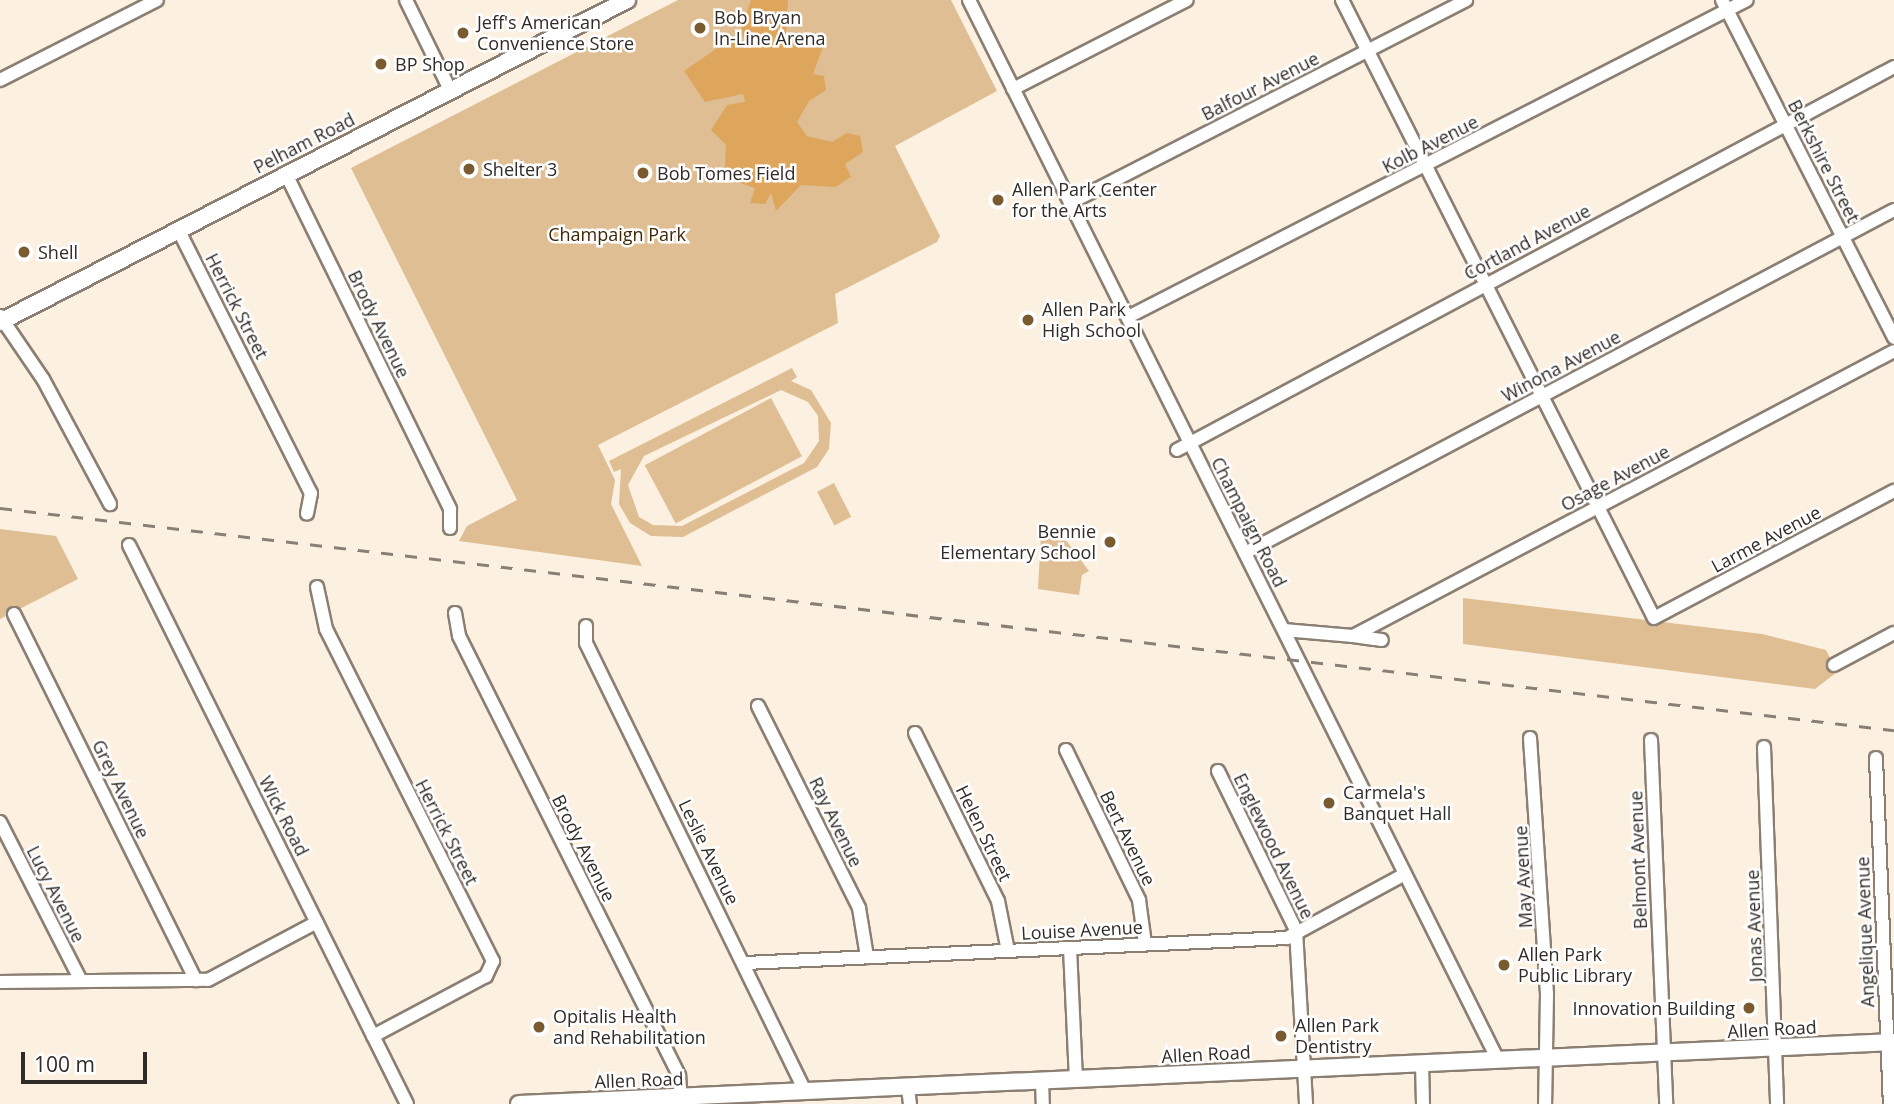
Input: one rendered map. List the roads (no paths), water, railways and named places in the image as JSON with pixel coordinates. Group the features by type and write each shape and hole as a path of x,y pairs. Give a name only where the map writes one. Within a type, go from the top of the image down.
{"main road":[{"name":"Pelham Road","path":"1,319 627,0"},
{"name":"Allen Road","path":"519,1104 681,1098 761,1099 806,1093 909,1096 1076,1079 1890,1042"}],"street":[{"path":"0,80 158,0"},
{"path":"406,0 450,90"},
{"name":"Champaign Road","path":"969,0 1498,1060"},
{"path":"1013,89 1187,0"},
{"path":"1342,0 1598,506"},
{"name":"Balfour Avenue","path":"1070,203 1466,0"},
{"name":"Kolb Avenue","path":"1128,317 1425,166 1725,5 1747,0"},
{"name":"Berkshire Street","path":"1725,5 1894,338"},
{"name":"Cortland Avenue","path":"1178,450 1485,283 1894,67"},
{"name":"Brody Avenue","path":"286,174 450,509 450,528"},
{"name":"Winona Avenue","path":"1245,552 1894,209"},
{"name":"Herrick Street","path":"178,229 311,493 307,514"},
{"path":"1,319 40,373 110,504"},
{"name":"Osage Avenue","path":"1353,636 1894,351"},
{"name":"Larme Avenue","path":"1598,506 1654,618 1894,491"},
{"name":"Wick Road","path":"129,545 407,1104"},
{"name":"Herrick Street","path":"317,587 326,629 492,961 485,976 373,1036"},
{"name":"Brody Avenue","path":"455,613 459,636 678,1076 681,1098"},
{"name":"Grey Avenue","path":"14,614 196,980"},
{"name":"Leslie Avenue","path":"586,626 586,643 745,963 806,1093"},
{"path":"1284,630 1382,640"},
{"path":"1835,665 1894,633"},
{"name":"Ray Avenue","path":"758,706 859,908 867,957"},
{"name":"Helen Street","path":"915,733 998,901 1008,951"},
{"name":"May Avenue","path":"1530,738 1548,1057"},
{"name":"Belmont Avenue","path":"1651,740 1666,1104"},
{"name":"Jonas Avenue","path":"1764,747 1777,1104"},
{"name":"Bert Avenue","path":"1066,750 1139,900 1145,944"},
{"name":"Angelique Avenue","path":"1876,758 1890,1042 1890,1104"},
{"name":"Englewood Avenue","path":"1218,771 1296,930 1306,1104"},
{"name":"Lucy Avenue","path":"0,822 80,981"},
{"name":"Louise Avenue","path":"745,963 1287,938 1296,930 1405,874"},
{"path":"0,982 196,980 216,976 317,922"},
{"path":"1070,948 1076,1079"},
{"path":"1545,1104 1548,1057"},
{"path":"1422,1063 1423,1104"},
{"path":"1042,1081 1043,1104"}],"railway":[{"path":"0,508 1894,730"}],"place":[{"name":"Bob Bryan In-Line Arena","path":"700,28"},
{"name":"Jeff's American Convenience Store","path":"463,33"},
{"name":"BP Shop","path":"381,64"},
{"name":"Shelter 3","path":"469,169"},
{"name":"Bob Tomes Field","path":"643,173"},
{"name":"Allen Park Center for the Arts","path":"998,200"},
{"name":"Shell","path":"24,252"},
{"name":"Allen Park High School","path":"1028,320"},
{"name":"Bennie Elementary School","path":"1110,542"},
{"name":"Carmela's Banquet Hall","path":"1329,803"},
{"name":"Allen Park Public Library","path":"1504,965"},
{"name":"Innovation Building","path":"1749,1008"},
{"name":"Opitalis Health and Rehabilitation","path":"539,1027"},
{"name":"Allen Park Dentistry","path":"1281,1036"}],"park label":[{"name":"Champaign Park","path":"617,234"}]}
